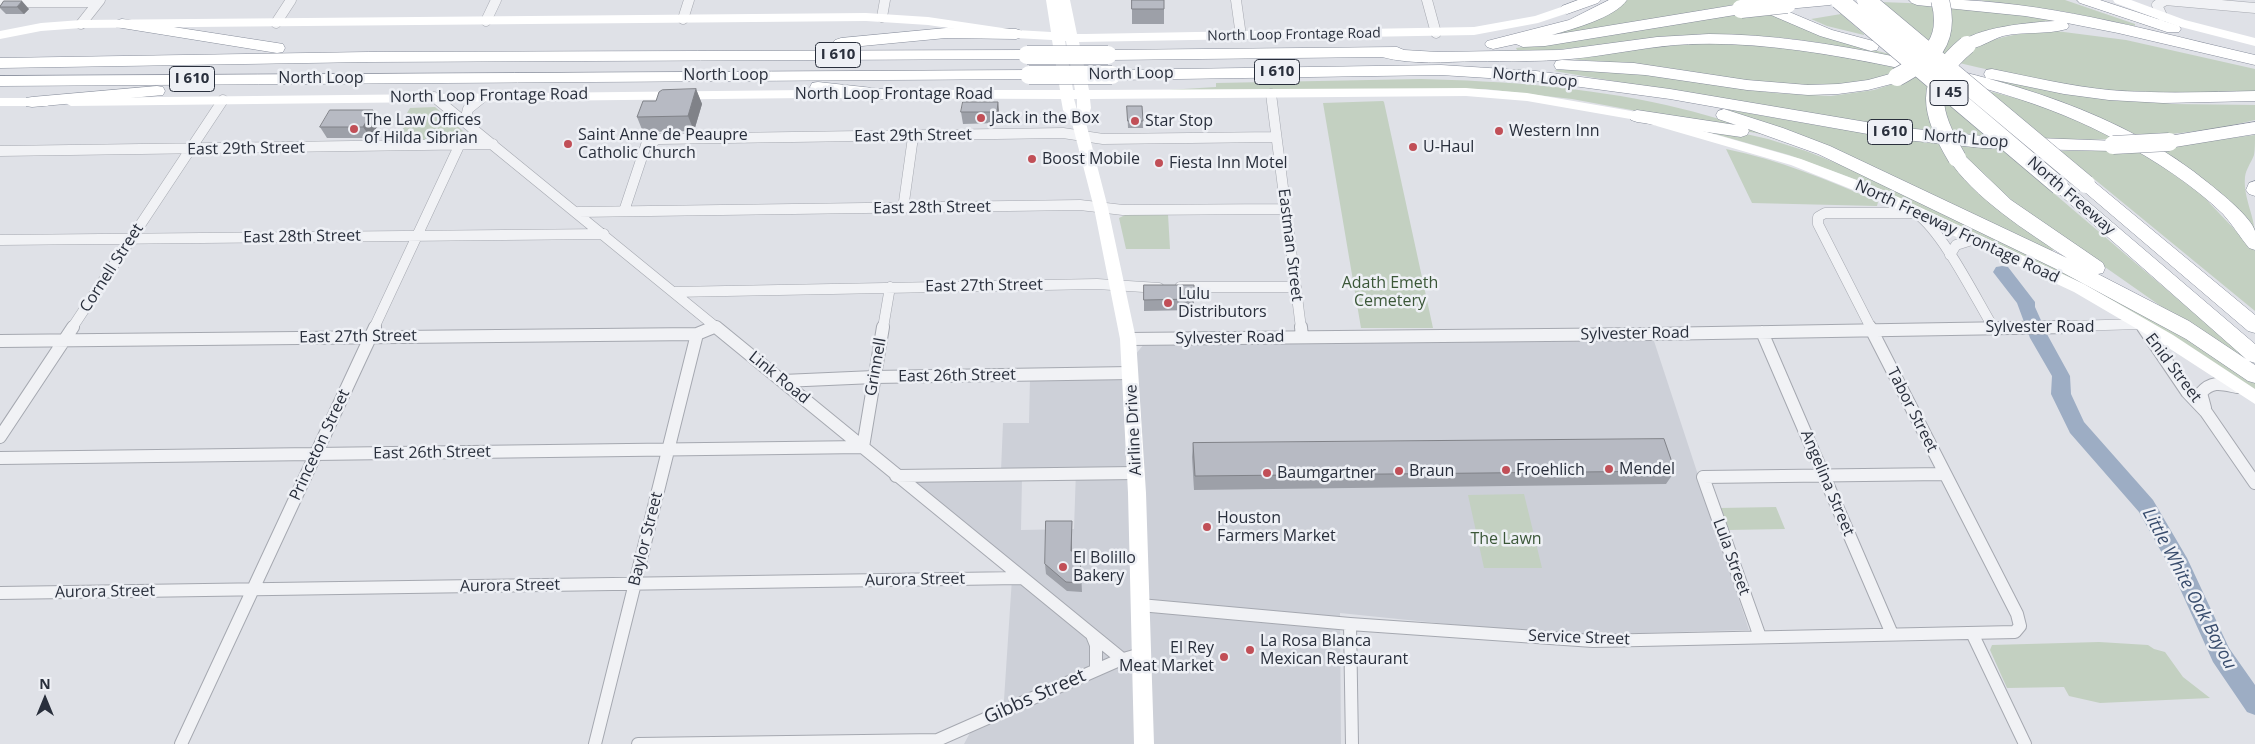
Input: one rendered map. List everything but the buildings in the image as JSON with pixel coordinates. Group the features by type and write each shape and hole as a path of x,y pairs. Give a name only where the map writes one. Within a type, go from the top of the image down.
{"highway":[{"path":"1567,9 1593,0"},
{"path":"1493,44 1566,26 1605,9 1619,0"},
{"name":"North Loop","path":"0,63 368,57 1385,53 1544,41 1746,5 1830,0"},
{"name":"North Freeway","path":"1839,0 2072,185 2255,326"},
{"name":"North Freeway","path":"1853,0 2255,340"},
{"name":"North Freeway","path":"1866,0 2072,185 2255,356"},
{"path":"1917,0 2016,10 2118,28 2255,60"},
{"path":"1441,70 1500,65 1620,67 1769,87 1808,90 1852,88 1897,77 1918,66 1935,50 1942,35 1945,22 1940,0"},
{"path":"2085,0 2184,32 2255,50"},
{"path":"1746,5 1879,49 2055,88 2108,95 2166,97 2255,96"},
{"path":"122,24 263,47 368,57"},
{"path":"2118,28 2037,26 1993,34 1967,45 1943,66 1934,92 1935,114 1939,127 1957,158 1976,179 2018,216 2192,333 2251,387"},
{"path":"649,56 862,42 946,33 1016,34"},
{"path":"1385,53 1414,58 1568,54 1655,43 1710,39 1756,40 1804,45 1908,65 1988,85 2052,104 2098,123 2143,146 2180,170 2230,212 2255,243"},
{"name":"North Loop","path":"0,81 661,75 1112,75 1441,70 1536,76 1636,91 1670,94 1754,110 1930,137 1983,142 2113,145 2169,142 2255,128"},
{"path":"661,75 840,88 882,94"},
{"path":"32,102 190,89 385,78"},
{"path":"1636,91 1697,107 1776,132 1824,150 2063,264 2192,333"},
{"path":"1637,116 1708,125 1766,136 1872,173"}],"main road":[{"name":"Airline Drive","path":"1052,0 1083,95 1084,108 1080,129"},
{"name":"Airline Drive","path":"1064,0 1067,95 1070,110 1080,129 1101,208 1128,339 1136,473 1144,744"},
{"path":"2119,0 2210,31 2255,42"},
{"name":"North Loop Frontage Road","path":"0,35 41,27 81,24 882,17 928,21 1016,34 1065,36 1436,33 1491,29 1538,19 1567,9"},
{"name":"North Loop Frontage Road","path":"0,102 484,96 1489,93 1527,97 1637,116"},
{"name":"North Freeway Frontage Road","path":"1637,116 1796,162 1878,194 2079,288 2251,387"}],"street":[{"path":"276,23 291,0"},
{"path":"486,21 496,0"},
{"path":"683,19 689,0"},
{"path":"882,17 885,0"},
{"path":"1236,0 1241,36"},
{"path":"1428,0 1436,33"},
{"path":"1567,9 1580,0"},
{"path":"2162,16 2157,5 2165,0 2182,0 2255,8"},
{"path":"0,2 99,1"},
{"path":"81,24 99,1"},
{"name":"Eastman Street","path":"1271,94 1302,337"},
{"path":"465,121 464,116 468,108 484,96"},
{"name":"Link Road","path":"434,97 578,212 714,327 783,381 896,476 1122,659"},
{"name":"Cornell Street","path":"0,437 223,100"},
{"name":"East 29th Street","path":"624,211 646,145 655,139 1063,133 1080,129 1103,139 1276,137"},
{"path":"903,209 913,136"},
{"name":"East 29th Street","path":"0,151 459,146 493,144"},
{"name":"Princeton Street","path":"181,744 459,146"},
{"name":"East 28th Street","path":"578,212 903,209 1080,205 1122,210 1286,209"},
{"name":"Tabor Street","path":"1916,213 1822,213 1817,220 1944,474 2017,614 2019,629"},
{"path":"1916,213 1926,220 1950,255 1993,327"},
{"name":"East 28th Street","path":"0,240 604,234"},
{"path":"1950,255 1952,248 1959,242 1975,239"},
{"name":"East 27th Street","path":"673,292 1097,284 1140,288 1296,287"},
{"name":"Grinnell","path":"863,447 890,287"},
{"name":"Sylvester Road","path":"1128,339 1762,332 2141,324"},
{"name":"Enid Street","path":"2141,324 2187,392 2206,412 2255,482"},
{"name":"East 27th Street","path":"0,341 697,334 714,327"},
{"name":"Angelina Street","path":"1762,332 1892,634"},
{"name":"Baylor Street","path":"595,744 697,334"},
{"name":"East 26th Street","path":"783,381 874,377 1131,373"},
{"name":"Enid Street","path":"2206,412 2201,392 2208,385 2219,383 2251,387"},
{"name":"East 26th Street","path":"0,458 863,447"},
{"path":"896,476 1136,473"},
{"path":"1823,475 1944,474"},
{"name":"Lula Street","path":"1760,637 1703,477 1823,475"},
{"name":"Aurora Street","path":"0,593 1021,578"},
{"name":"Service Street","path":"1140,605 1350,624 1593,641 2015,632 2019,629"},
{"path":"1350,624 1352,744"},
{"path":"1972,633 2025,744"},
{"path":"1092,635 1096,645 1096,670"},
{"name":"Gibbs Street","path":"934,742 1096,670 1122,659 1141,654"},
{"path":"638,744 934,742"}],"shaded area":[{"path":"1654,341 1749,630 1574,635 1340,613 1341,744 964,744 972,729 1003,715 1013,563 913,481 1022,479 1021,530 1074,529 1076,470 1001,471 1003,423 1029,423 1030,378 1117,377 1144,344"}],"green space":[{"path":"1625,0 1748,0 1751,2 1543,38"},
{"path":"1978,0 2065,0 2135,24 2135,26 2061,11"},
{"path":"1880,2 1936,4 1938,9 1931,44"},
{"path":"1949,5 2048,18 2058,22 2012,26 1983,33 1956,46 1944,55 1941,52"},
{"path":"1765,10 1847,43 1893,55 1899,60 1821,43 1785,38 1707,34 1553,50 1499,51 1517,50 1516,48"},
{"path":"1841,14 1864,35 1827,26 1811,19"},
{"path":"2056,31 2126,40 2255,69 2255,92 2166,93 2090,88 2045,81 1955,62 1977,46 1989,41 2015,35"},
{"path":"1727,42 1810,49 1903,69 1876,79 1828,87 1751,81 1662,67 1571,59 1663,46"},
{"path":"1565,68 1627,71 1774,93 1831,96 1874,90 1902,81 1915,74 2039,104 2121,139 2075,140 1966,136 1854,122 1554,71"},
{"path":"1984,78 2172,104 2255,105 2255,120 2233,125 2233,127 2136,138"},
{"path":"1421,79 1513,83 1606,94 1666,105 1733,123 1772,136 1572,99 1485,89 1167,90 1216,87 1216,83"},
{"name":"Adath Emeth Cemetery","path":"1383,101 1433,328 1361,328 1323,103"},
{"path":"435,107 470,137 468,139 397,140 411,114 407,113 410,108"},
{"path":"1725,109 1833,128 1940,143 2056,247 2051,252"},
{"path":"1694,128 1746,134 1768,139 1806,151 1849,168 2074,275 2182,335 2255,383 2255,392 2206,358 1862,182 1789,155"},
{"path":"2255,135 2254,155 2247,169 2245,185 2255,236 2154,148"},
{"path":"1954,145 2002,149 2255,365 2172,314 2005,197"},
{"path":"1726,149 1765,159 1822,178 1878,202 1877,206 1752,203"},
{"path":"2140,150 2201,194 2255,251 2255,311 2060,151"},
{"path":"1127,214 1168,214 1170,249 1126,249 1119,218"},
{"name":"The Lawn","path":"1524,494 1542,568 1484,568 1468,495"},
{"path":"1776,507 1785,529 1728,530 1720,508"},
{"path":"2099,642 2148,645 2165,652 2183,677 2210,698 2100,703 2069,696 2064,687 2007,688 1990,650 1992,645"}],"waterway":[{"name":"Little White Oak Bayou","path":"2002,272 2026,302 2026,307 2039,338 2061,376 2061,394 2077,427 2146,506 2180,565 2221,655 2255,704"}],"place":[{"name":"Jack in the Box","path":"981,118"},
{"name":"Star Stop","path":"1135,121"},
{"name":"The Law Offices of Hilda Sibrian","path":"354,129"},
{"name":"Western Inn","path":"1499,131"},
{"name":"Saint Anne de Peaupre Catholic Church","path":"568,144"},
{"name":"U-Haul","path":"1413,147"},
{"name":"Boost Mobile","path":"1032,159"},
{"name":"Fiesta Inn Motel","path":"1159,163"},
{"name":"Lulu Distributors","path":"1168,303"},
{"name":"Mendel","path":"1609,469"},
{"name":"Froehlich","path":"1506,470"},
{"name":"Braun","path":"1399,471"},
{"name":"Baumgartner","path":"1267,473"},
{"name":"Houston Farmers Market","path":"1207,527"},
{"name":"El Bolillo Bakery","path":"1063,567"},
{"name":"La Rosa Blanca Mexican Restaurant","path":"1250,650"},
{"name":"El Rey Meat Market","path":"1224,657"}]}
